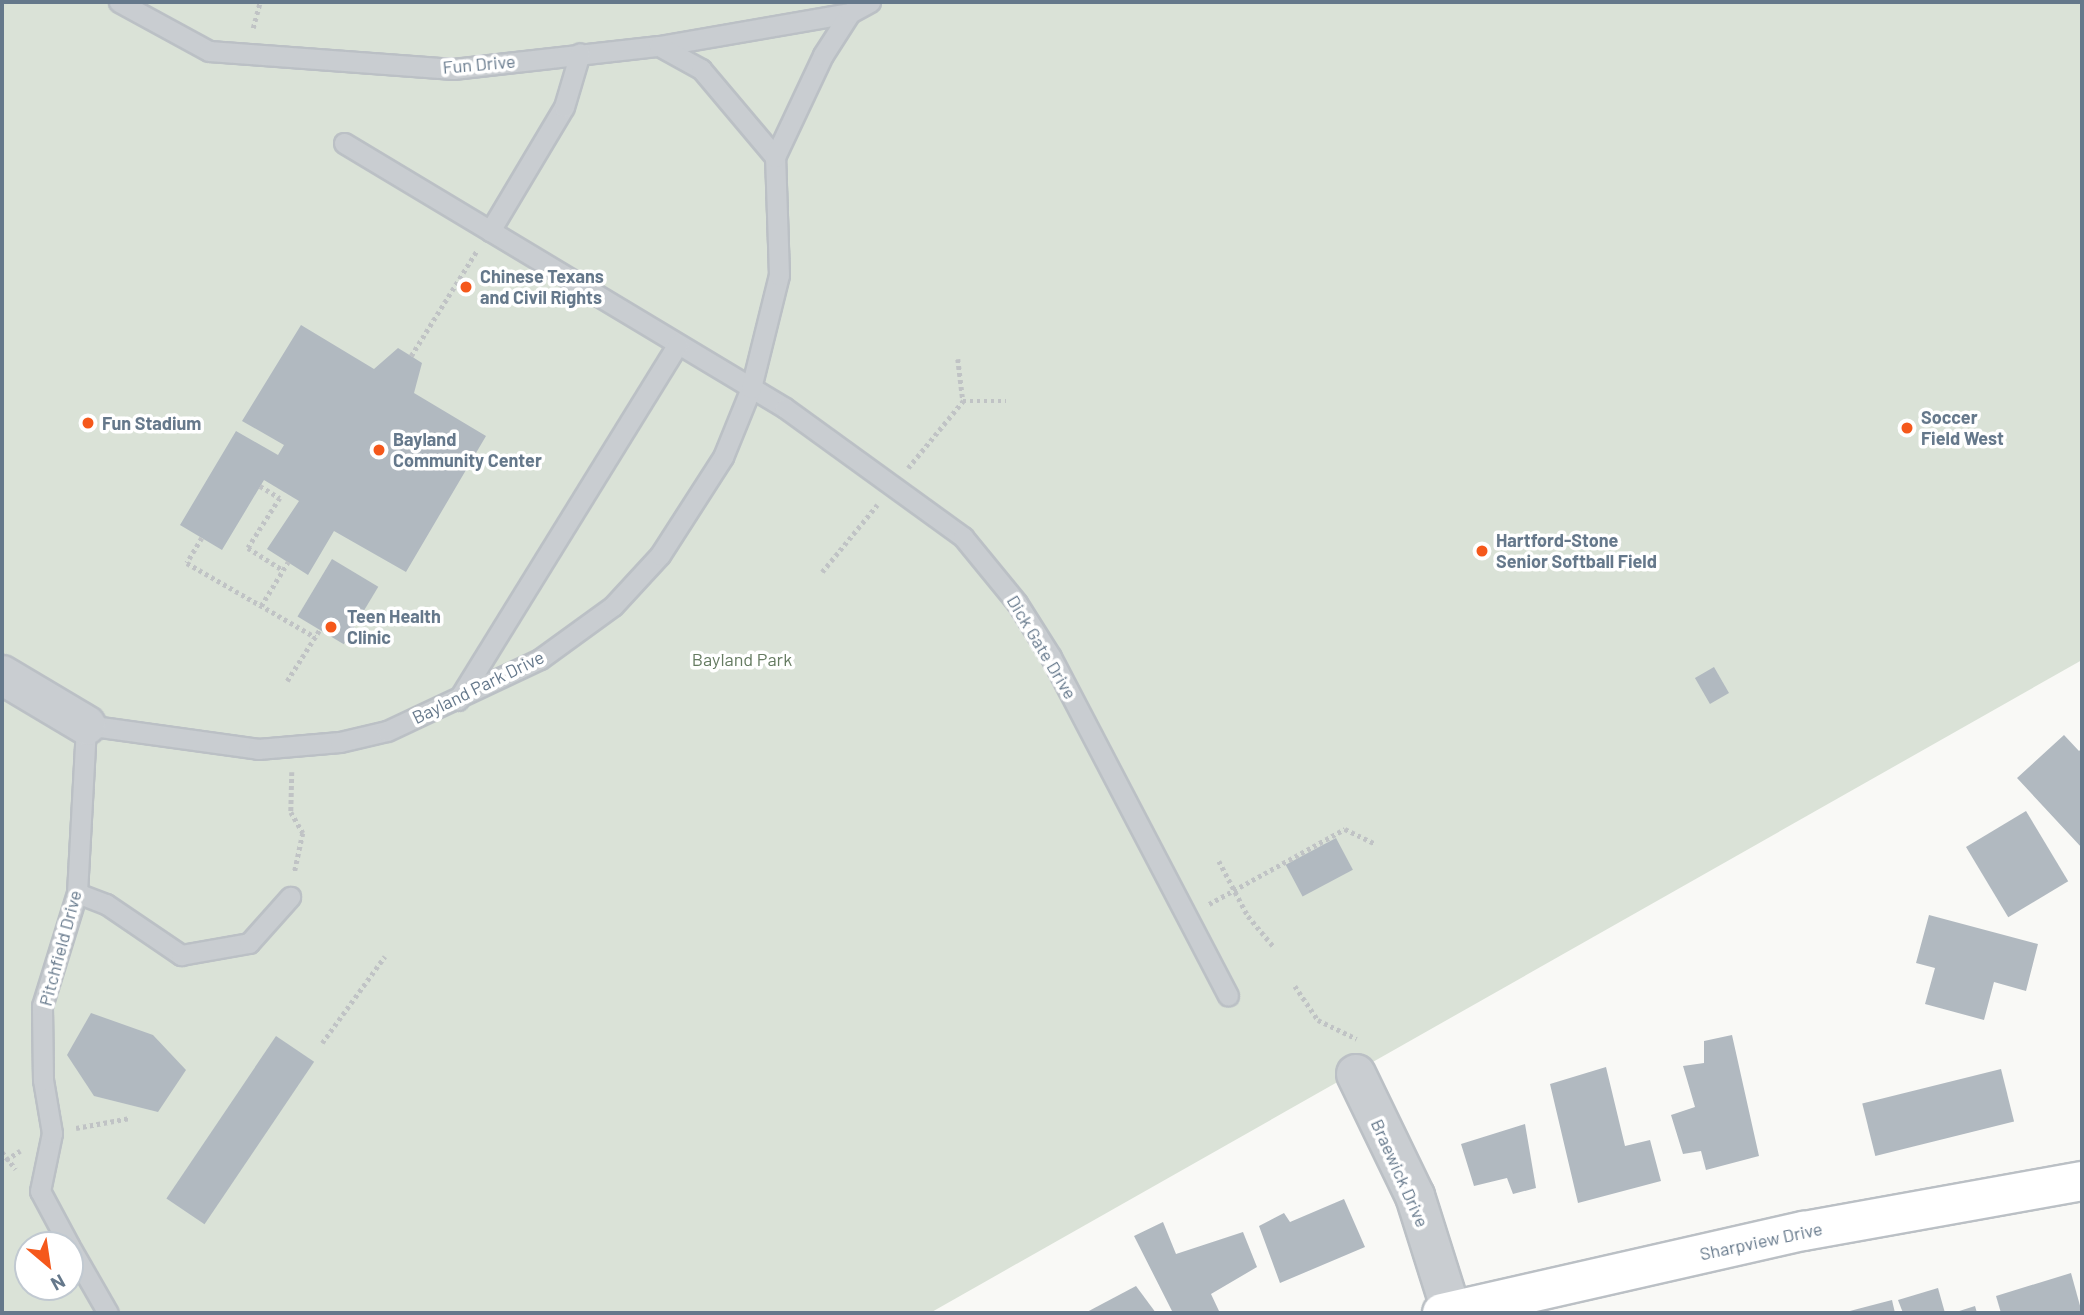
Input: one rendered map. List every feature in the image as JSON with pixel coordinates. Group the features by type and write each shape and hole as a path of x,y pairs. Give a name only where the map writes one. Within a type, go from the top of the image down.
{"street":[{"name":"Bayland Park Drive","path":"2,675 86,726"},
{"name":"Braewick Drive","path":"1358,1058 1415,1196 1449,1312"},
{"name":"Sharpview Drive","path":"1449,1312 1804,1231 2082,1181"}],"lane":[{"name":"Fun Drive","path":"118,2 209,51 247,57 453,69 660,46 850,13"},
{"name":"Bayland Park Drive","path":"86,726 294,749 387,731 458,700 540,659 613,606 660,555 723,457 751,388 779,275 775,157 799,94 850,13 870,2"},
{"path":"660,46 701,69 775,157"},
{"path":"490,231 564,107 580,53"},
{"name":"Dick Gate Drive","path":"344,143 751,388 962,537 1017,603 1228,996"},
{"path":"458,700 678,344"},
{"name":"Pitchfield Drive","path":"61,1231 40,1191 52,1133 43,1080 42,1006 77,893 86,726"},
{"path":"77,893 106,904 181,955 249,943 290,897"},
{"name":"Pitchfield Drive","path":"84,1272 108,1313"}],"path":[{"path":"251,38 260,2"},
{"path":"411,356 490,231"},
{"path":"907,468 963,401 958,359"},
{"path":"963,401 1006,401"},
{"path":"260,486 281,498 248,548 283,570"},
{"path":"822,572 882,500"},
{"path":"202,538 187,563 315,637"},
{"path":"261,606 288,562"},
{"path":"287,681 320,629"},
{"path":"290,897 303,833 291,812 294,749"},
{"path":"1204,906 1345,829 1374,843"},
{"path":"1219,860 1234,890 1273,946"},
{"path":"322,1043 385,956"},
{"path":"1295,986 1318,1020 1358,1058"},
{"path":"52,1133 130,1118"}],"green space":[{"name":"Bayland Park","path":"2,2 2082,2 2082,660 930,1313 2,1313"}],"building":[{"name":"Bayland Community Center","path":"301,325 374,369 398,348 422,363 414,393 486,436 406,572 334,531 308,575 267,549 299,501 264,480 222,550 180,525 236,431 278,455 284,445 242,421"},
{"path":"332,559 378,587 344,644 297,616"},
{"path":"1714,667 1729,693 1710,704 1695,678"},
{"path":"2064,735 2079,751 2082,748 2082,848 2017,778"},
{"path":"2026,811 2068,881 2008,917 1966,847"},
{"path":"1336,838 1353,870 1303,897 1286,865"},
{"path":"1929,915 2038,944 2026,991 1994,982 1984,1020 1925,1004 1935,968 1916,963"},
{"path":"91,1013 153,1035 186,1070 158,1112 94,1096 67,1055"},
{"path":"1732,1035 1759,1156 1706,1170 1701,1151 1683,1154 1671,1115 1695,1107 1683,1066 1704,1063 1704,1041"},
{"path":"276,1036 314,1062 205,1224 166,1198"},
{"path":"1606,1067 1625,1146 1650,1140 1661,1181 1578,1203 1550,1084"},
{"path":"2001,1069 2014,1121 1875,1156 1862,1104"},
{"path":"1525,1124 1536,1188 1513,1194 1507,1178 1474,1186 1461,1144"},
{"path":"1344,1199 1365,1247 1280,1283 1259,1226 1284,1213 1290,1222"},
{"path":"1163,1222 1176,1254 1243,1232 1257,1267 1211,1294 1219,1311 1173,1313 1134,1236"},
{"path":"2071,1273 2082,1313 2001,1313 1996,1296"},
{"path":"1136,1286 1156,1313 1085,1313"},
{"path":"1938,1288 1945,1313 1903,1313 1898,1300"},
{"path":"1892,1300 1895,1313 1846,1313 1846,1312"},
{"path":"1975,1306 1977,1313 1953,1313"}],"place":[{"name":"Chinese Texans and Civil Rights","path":"466,287"},
{"name":"Fun Stadium","path":"88,423"},
{"name":"Soccer Field West","path":"1907,428"},
{"name":"Bayland Community Center","path":"379,450"},
{"name":"Hartford-Stone Senior Softball Field","path":"1482,551"},
{"name":"Teen Health Clinic","path":"331,627"}]}
